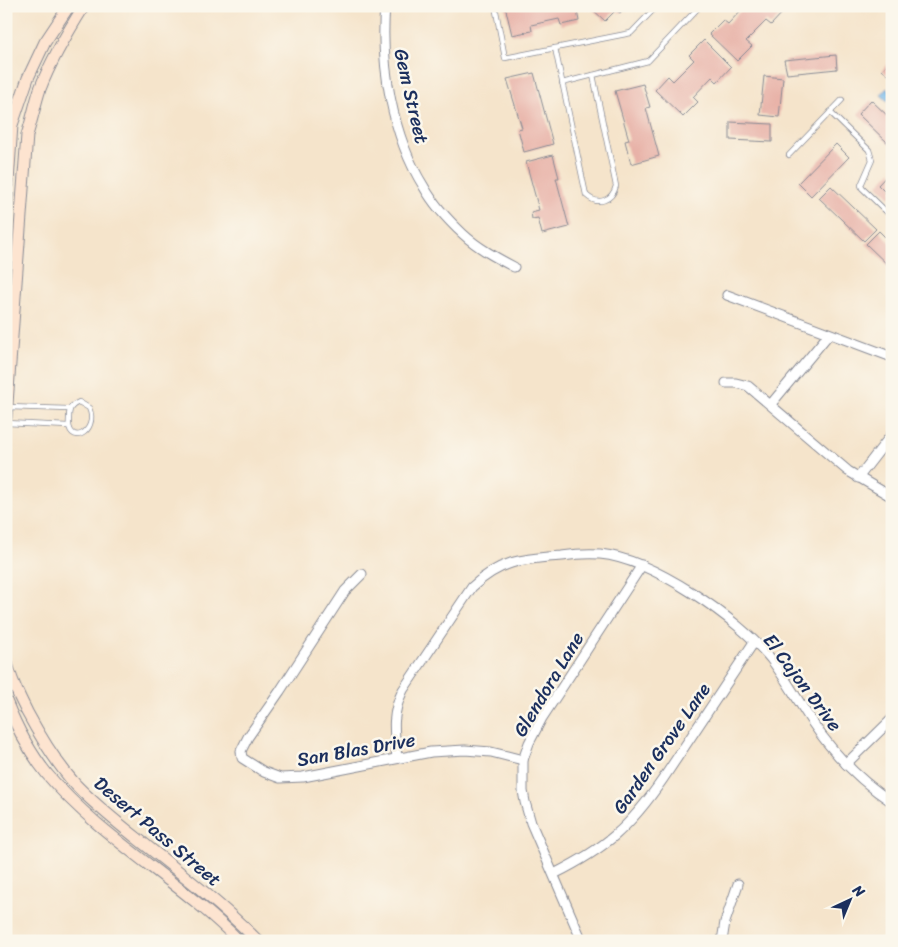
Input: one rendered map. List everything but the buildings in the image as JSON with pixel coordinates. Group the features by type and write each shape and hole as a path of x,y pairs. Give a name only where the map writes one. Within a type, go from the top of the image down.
{"street":[{"path":"6,210 12,125 28,78 45,42 69,6"},
{"path":"6,417 27,135 39,91 50,65 68,30 84,6"},
{"name":"Gem Street","path":"385,6 383,46 389,88 399,128 409,157 423,187 438,208 464,235 484,250 514,268"},
{"path":"12,134 27,135"},
{"path":"727,295 892,357"},
{"path":"771,404 829,334"},
{"path":"726,383 748,386 829,456 858,478 892,497"},
{"path":"858,478 892,434"},
{"name":"El Cajon Drive","path":"397,758 393,721 400,695 467,594 482,578 496,569 521,560 600,554 642,565 719,611 754,642 774,664 812,722 846,764 864,781 892,802"},
{"name":"Glendora Lane","path":"582,941 531,823 522,784 523,760 529,743 542,718 642,565"},
{"name":"San Blas Drive","path":"362,574 345,591 280,692 248,737 242,747 241,754 244,760 264,772 280,778 303,777 431,752 466,750 491,752 523,760"},
{"name":"Garden Grove Lane","path":"554,874 579,862 601,848 630,822 648,801 754,642"},
{"name":"Desert Pass Street","path":"6,659 19,697 38,734 70,777 100,809 189,878 239,921 258,941"},
{"name":"Desert Pass Street","path":"6,702 26,743 46,772 69,798 91,819 225,926 239,941"},
{"path":"846,764 892,719"},
{"path":"180,889 189,878"},
{"path":"722,941 725,922 738,884"}],"lane":[{"path":"495,6 505,58 631,34 657,6"},
{"path":"562,83 648,61 700,6"},
{"path":"555,48 586,195 591,200 604,201 610,198 616,186 593,75"},
{"path":"789,154 842,100"},
{"path":"830,112 869,150 872,160 861,185 862,188 892,217"},
{"path":"79,402 89,408 92,418 90,426 81,435 74,435 70,431 68,426 69,409 73,404 79,402"},
{"path":"7,407 69,409"},
{"path":"6,423 68,426"}],"water":[{"path":"887,88 892,93 892,105 881,95"}]}
